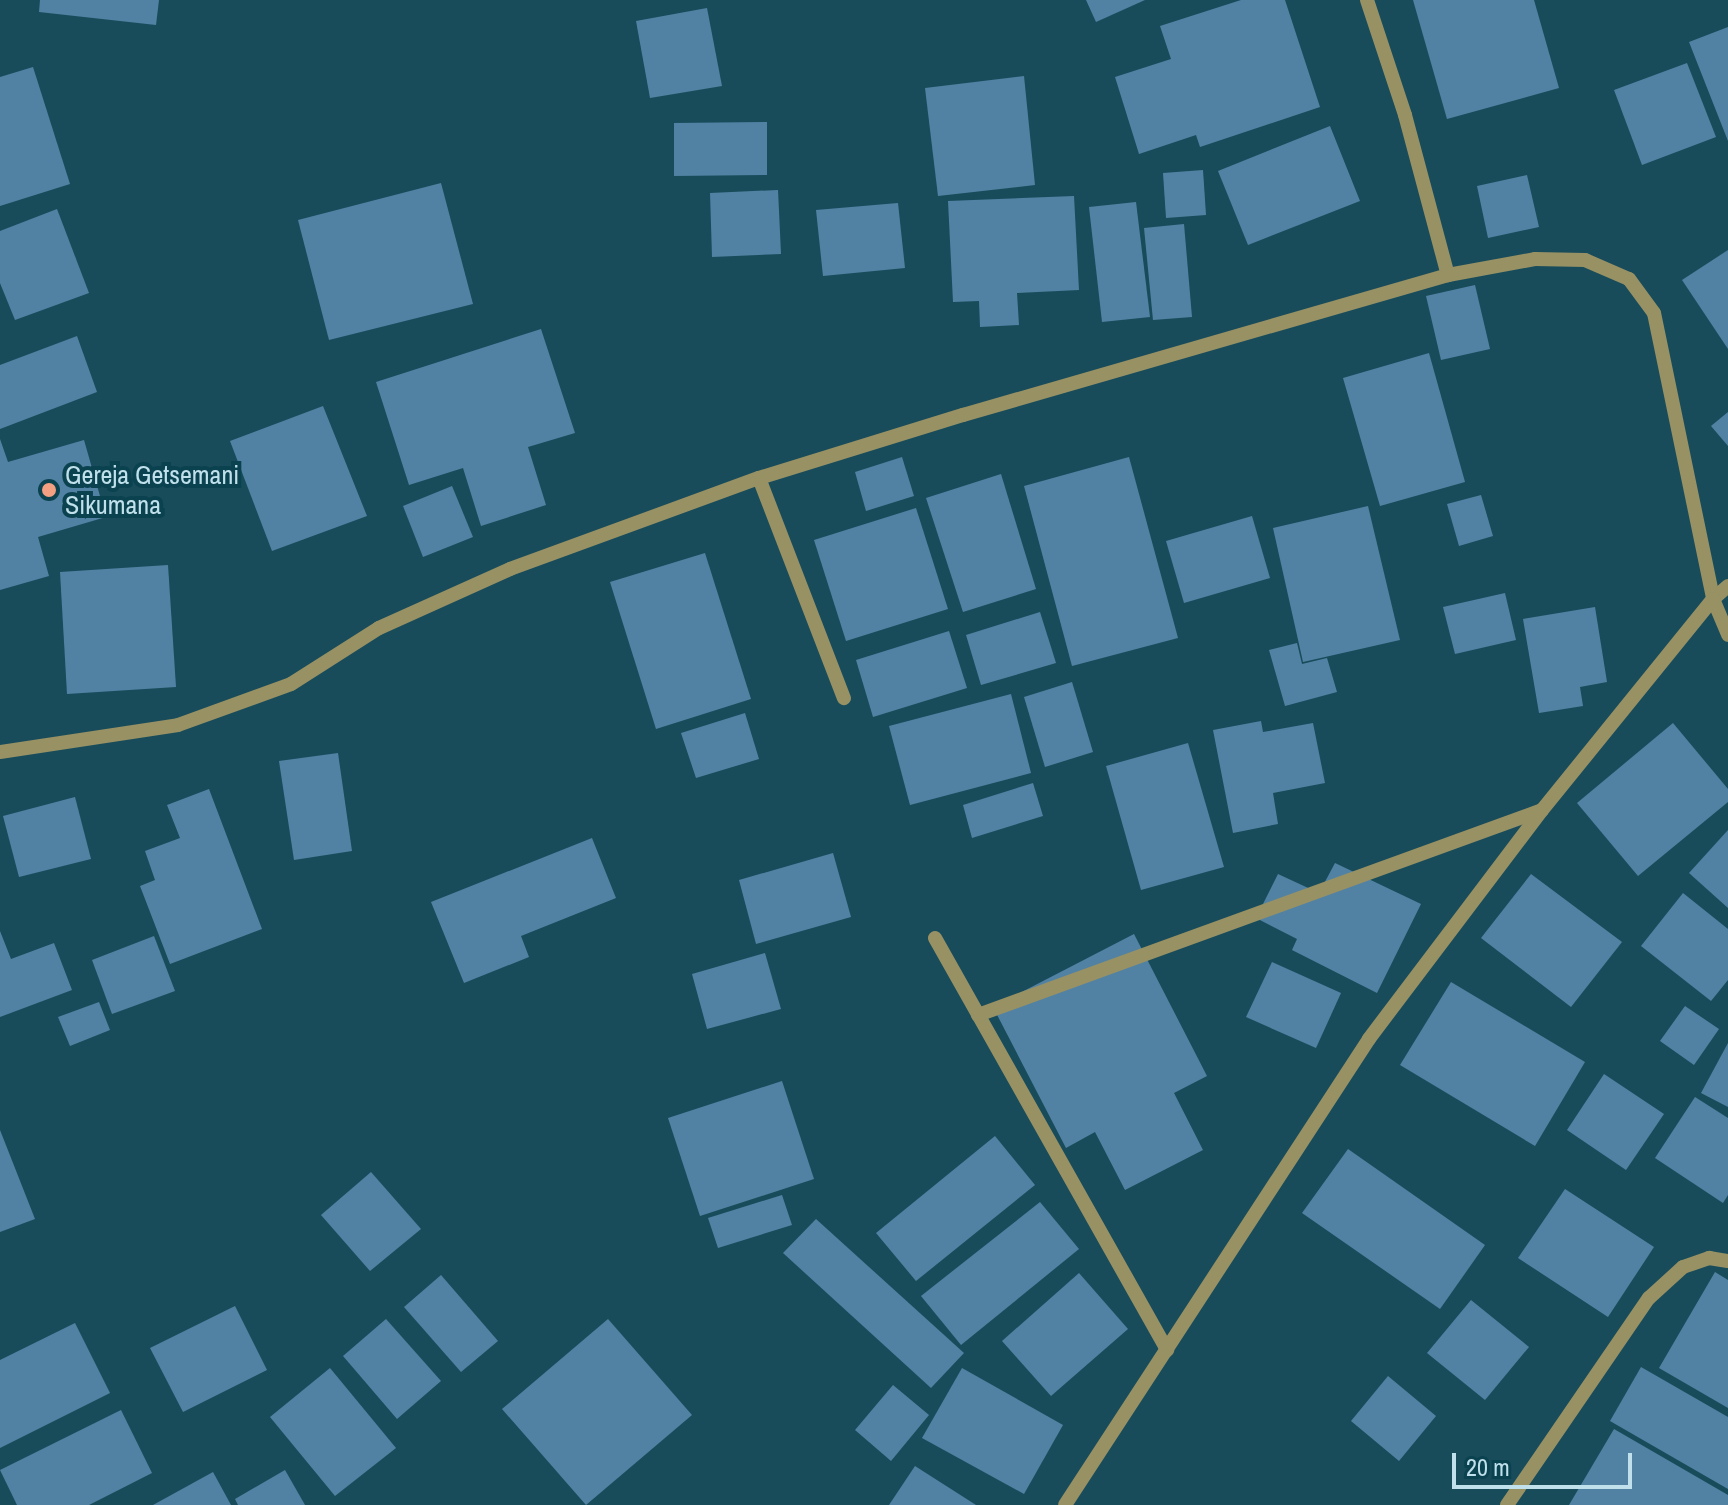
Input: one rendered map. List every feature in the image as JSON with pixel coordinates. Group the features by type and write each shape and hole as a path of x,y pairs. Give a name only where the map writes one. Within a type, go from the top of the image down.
{"street":[{"path":"1367,0 1405,115 1448,275"},
{"path":"0,752 178,725 291,684 379,628 510,569 759,478 963,415 1448,275 1535,259 1585,260 1629,279 1654,313 1713,599 1728,635"},
{"path":"759,478 844,698"},
{"path":"1065,1505 1369,1039 1542,810 1713,599 1728,586"},
{"path":"978,1015 1542,810"},
{"path":"935,938 1167,1350"},
{"path":"1507,1505 1649,1298 1683,1267 1709,1258 1728,1261"}],"building":[{"path":"40,0 159,0 156,25 39,12"},
{"path":"1086,0 1145,0 1096,22"},
{"path":"1241,0 1285,0 1320,107 1200,147 1196,135 1139,154 1115,77 1171,59 1160,26"},
{"path":"1413,0 1534,0 1559,88 1447,119"},
{"path":"707,8 722,86 650,98 636,21"},
{"path":"1728,27 1728,141 1689,42"},
{"path":"1687,63 1716,137 1642,165 1614,90"},
{"path":"33,67 70,184 0,206 0,77"},
{"path":"1024,76 1035,185 938,196 925,88"},
{"path":"767,122 767,175 674,176 674,123"},
{"path":"1330,126 1360,201 1248,245 1218,171"},
{"path":"1203,170 1206,215 1166,218 1163,173"},
{"path":"1527,175 1539,227 1488,238 1477,186"},
{"path":"441,183 473,304 329,340 298,220"},
{"path":"778,190 781,254 712,257 710,193"},
{"path":"1074,196 1079,290 1017,293 1019,325 980,327 979,301 953,302 948,201"},
{"path":"1136,202 1150,317 1102,322 1089,207"},
{"path":"898,203 905,268 823,276 816,210"},
{"path":"57,209 89,293 15,320 0,283 0,231"},
{"path":"1184,224 1192,317 1153,320 1144,228"},
{"path":"1728,250 1728,349 1682,280"},
{"path":"1475,285 1490,349 1441,360 1426,296"},
{"path":"541,329 575,433 528,447 546,505 481,526 463,468 409,485 376,382"},
{"path":"77,336 97,392 0,429 0,365"},
{"path":"1429,353 1465,482 1380,506 1343,378"},
{"path":"323,406 367,516 272,551 230,441"},
{"path":"1728,412 1728,446 1711,426"},
{"name":"Gereja Getsemani Sikumana","path":"0,439 8,462 84,440 106,517 38,537 49,576 0,590"},
{"path":"902,457 914,496 866,511 855,472"},
{"path":"1129,457 1178,638 1072,666 1024,486"},
{"path":"1001,474 1036,589 963,612 926,498"},
{"path":"452,486 473,537 423,557 403,506"},
{"path":"1481,495 1493,536 1459,546 1447,504"},
{"path":"1368,506 1400,640 1303,662 1273,528"},
{"path":"916,508 948,609 846,641 814,540"},
{"path":"1252,516 1270,578 1184,603 1166,541"},
{"path":"705,553 751,699 656,729 610,582"},
{"path":"168,565 176,687 67,694 60,572"},
{"path":"1505,593 1516,640 1455,654 1443,607"},
{"path":"1595,607 1607,682 1580,687 1583,706 1539,713 1523,619"},
{"path":"1040,612 1056,663 981,685 966,635"},
{"path":"949,631 967,688 873,717 856,660"},
{"path":"1297,643 1302,664 1327,658 1337,692 1285,706 1269,650"},
{"path":"1072,682 1093,752 1045,767 1024,697"},
{"path":"1011,694 1031,773 910,805 889,726"},
{"path":"745,713 759,759 696,778 681,733"},
{"path":"1261,721 1263,732 1313,723 1325,783 1273,793 1278,824 1233,833 1213,730"},
{"path":"1673,723 1728,789 1728,802 1638,876 1577,803"},
{"path":"1188,743 1224,867 1141,890 1106,766"},
{"path":"338,753 352,851 294,860 279,761"},
{"path":"1033,783 1043,816 972,838 963,805"},
{"path":"209,789 262,929 170,964 140,886 155,880 145,851 180,838 167,805"},
{"path":"75,797 91,859 19,877 3,816"},
{"path":"1728,830 1728,908 1689,873"},
{"path":"592,838 616,898 521,936 529,957 464,983 431,902"},
{"path":"833,853 851,917 756,944 739,880"},
{"path":"1335,863 1421,904 1377,993 1292,950 1297,939 1256,918 1278,874 1319,893"},
{"path":"1531,874 1622,942 1571,1007 1481,938"},
{"path":"1683,893 1728,929 1728,980 1711,1001 1641,946"},
{"path":"0,931 11,959 54,943 72,990 0,1017"},
{"path":"1134,934 1207,1076 1174,1093 1203,1150 1125,1190 1095,1132 1066,1148 993,1007"},
{"path":"154,936 175,991 112,1014 92,960"},
{"path":"765,953 781,1009 707,1029 692,974"},
{"path":"1272,962 1341,993 1316,1048 1246,1017"},
{"path":"1451,982 1585,1062 1535,1146 1400,1065"},
{"path":"99,1002 110,1030 70,1046 58,1017"},
{"path":"1685,1006 1719,1029 1694,1065 1660,1041"},
{"path":"1728,1043 1728,1107 1701,1093"},
{"path":"1604,1074 1664,1114 1626,1170 1567,1130"},
{"path":"782,1081 814,1179 700,1216 668,1118"},
{"path":"1695,1097 1728,1118 1728,1195 1723,1203 1655,1158"},
{"path":"0,1130 35,1219 0,1232"},
{"path":"995,1136 1035,1185 916,1281 876,1233"},
{"path":"1348,1149 1485,1245 1440,1309 1302,1213"},
{"path":"371,1172 421,1229 370,1271 321,1215"},
{"path":"1565,1189 1654,1247 1608,1317 1518,1258"},
{"path":"782,1195 792,1225 718,1248 708,1218"},
{"path":"1040,1202 1079,1249 961,1345 921,1296"},
{"path":"816,1219 964,1353 931,1388 783,1253"},
{"path":"1715,1272 1728,1280 1728,1408 1659,1368"},
{"path":"1079,1273 1128,1329 1051,1396 1002,1341"},
{"path":"441,1275 498,1341 461,1372 404,1307"},
{"path":"1471,1300 1529,1347 1485,1400 1427,1353"},
{"path":"235,1306 267,1370 183,1412 150,1348"},
{"path":"386,1319 441,1381 397,1419 343,1356"},
{"path":"608,1319 692,1415 586,1505 502,1409"},
{"path":"75,1323 110,1393 0,1448 0,1360"},
{"path":"1641,1367 1728,1417 1728,1489 1610,1421"},
{"path":"330,1368 396,1448 335,1496 270,1417"},
{"path":"962,1368 1063,1425 1024,1494 922,1438"},
{"path":"1388,1376 1436,1416 1399,1461 1351,1421"},
{"path":"893,1385 929,1415 891,1461 855,1430"},
{"path":"121,1410 152,1473 89,1505 17,1505 0,1470"},
{"path":"1614,1429 1728,1495 1728,1505 1569,1505"},
{"path":"915,1466 976,1505 889,1505"},
{"path":"285,1470 305,1505 238,1505 235,1499"},
{"path":"213,1472 231,1505 153,1505"}],"place":[{"name":"Gereja Getsemani Sikumana","path":"49,490"}]}
